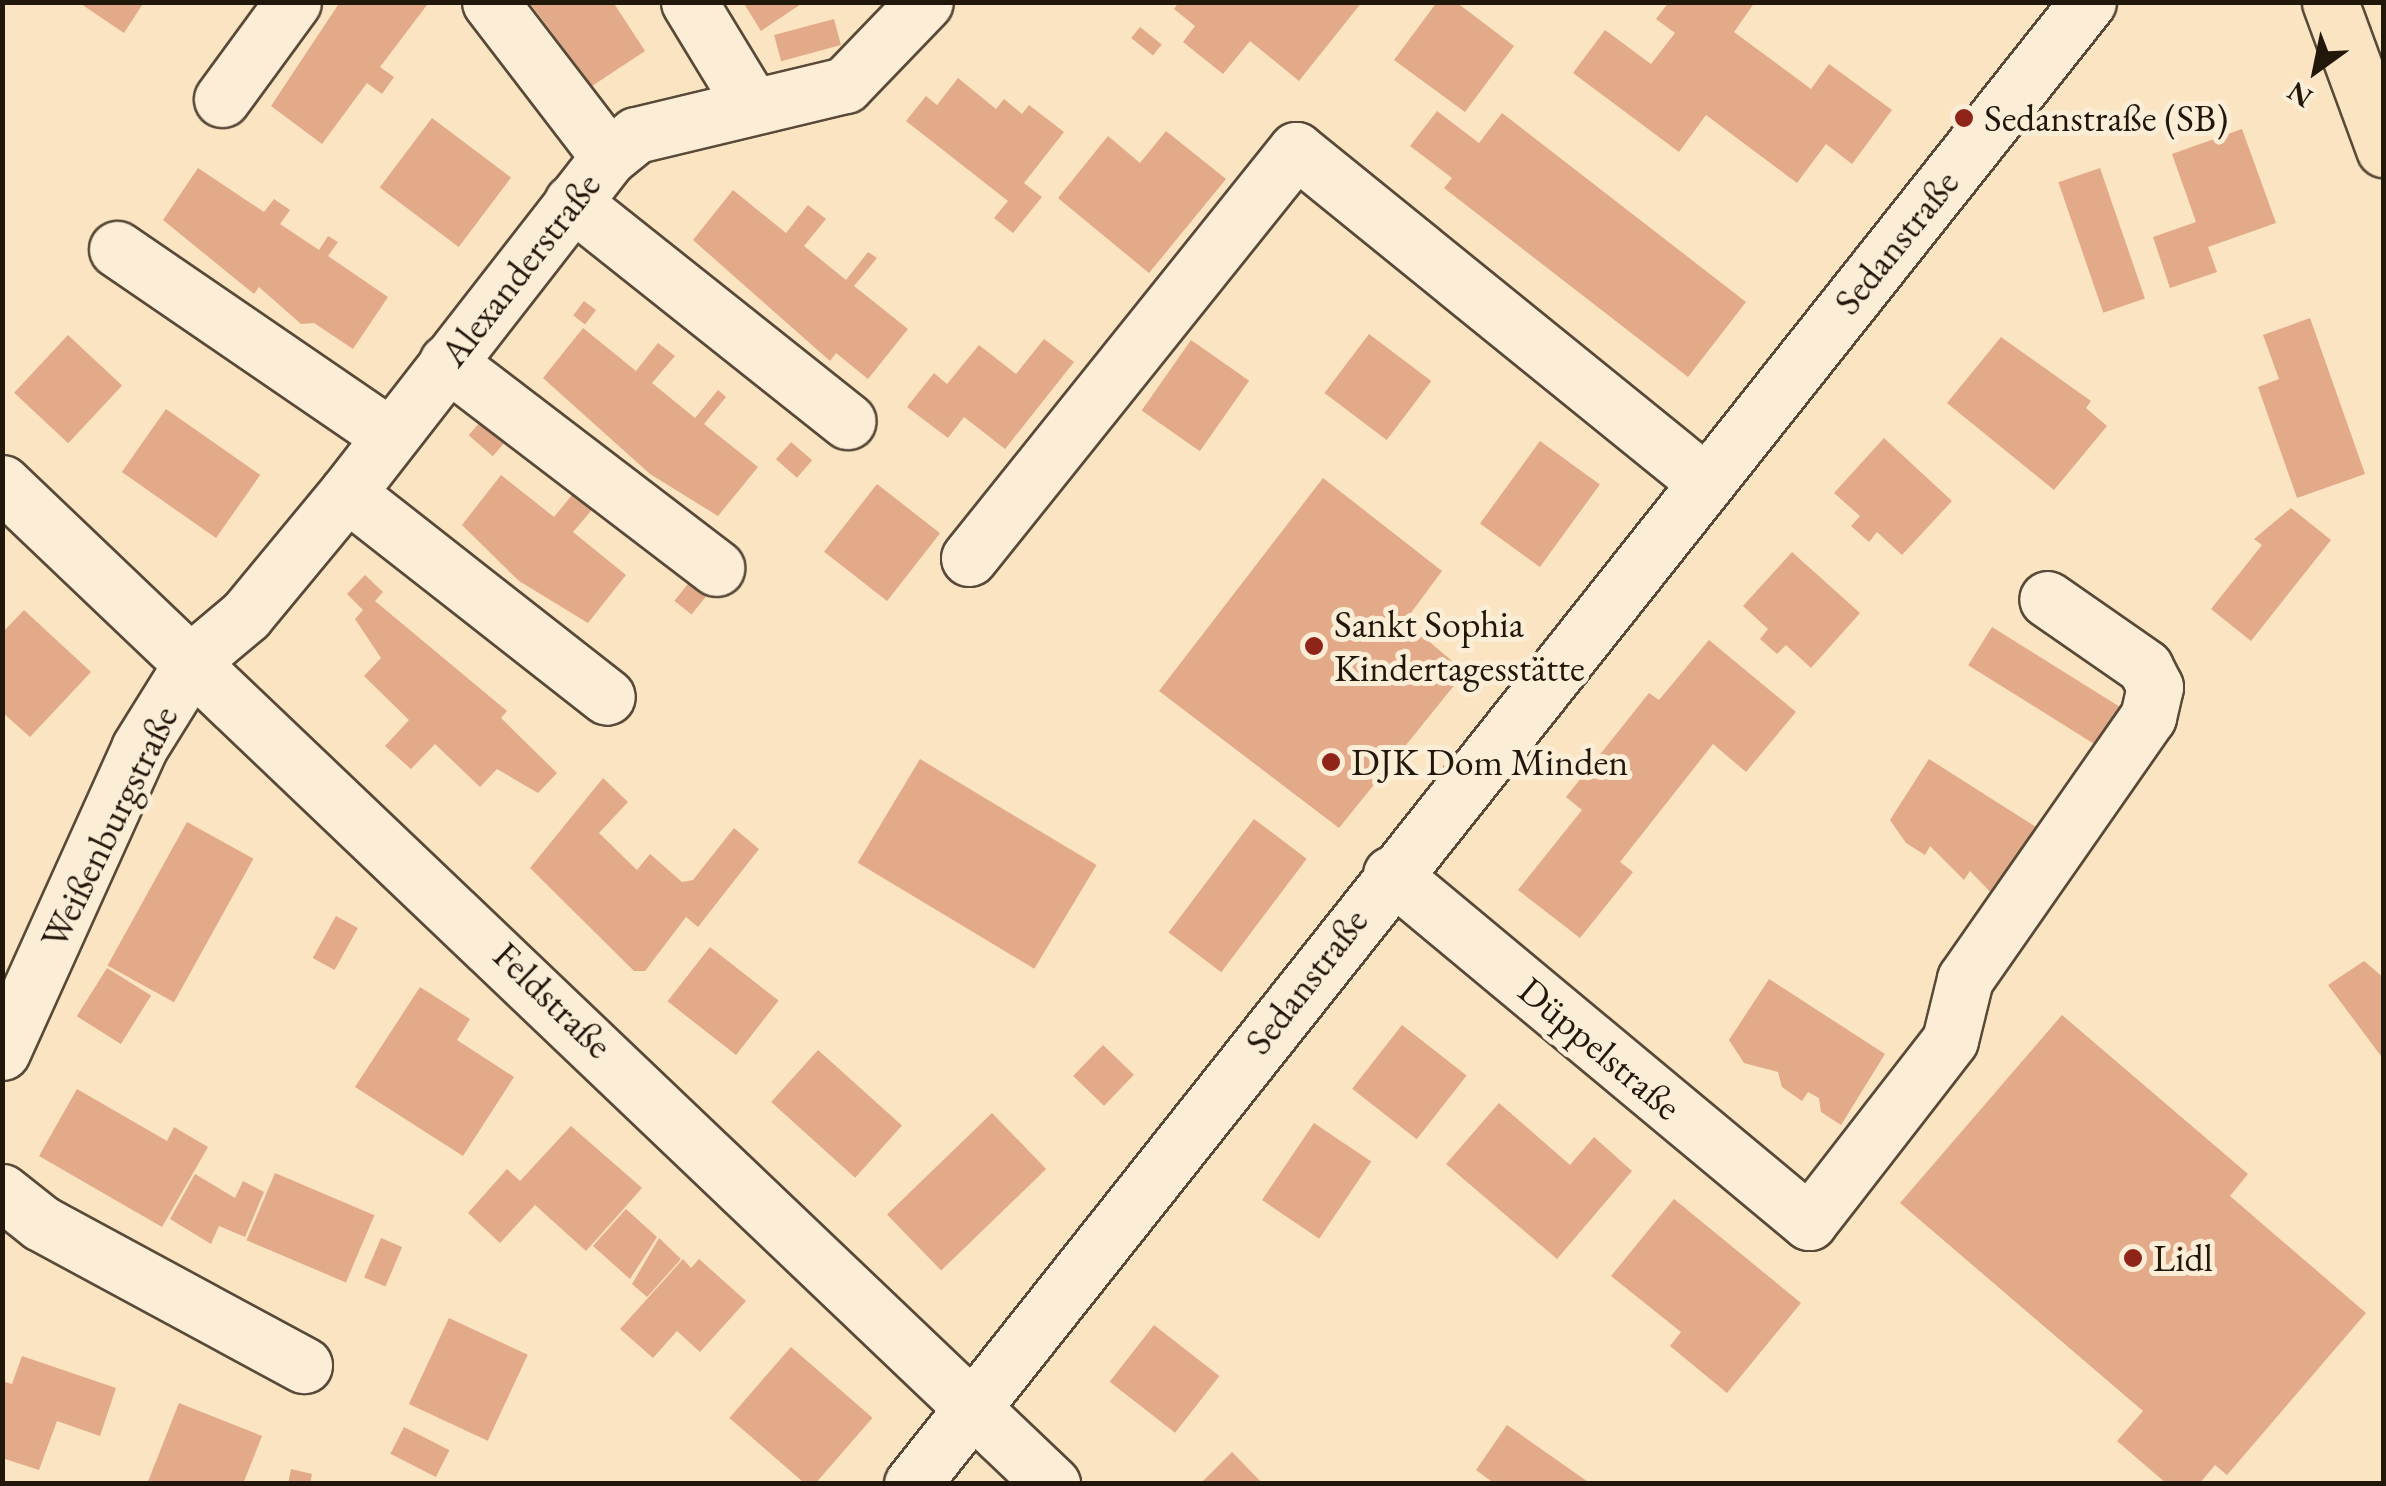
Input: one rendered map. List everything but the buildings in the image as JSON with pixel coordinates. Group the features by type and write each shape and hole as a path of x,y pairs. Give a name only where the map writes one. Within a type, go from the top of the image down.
{"main road":[{"path":"2330,2 2384,148"}],"street":[{"path":"222,99 293,2"},
{"path":"490,2 609,157"},
{"path":"689,2 751,104"},
{"name":"Alexanderstraße","path":"195,658 246,615 609,157 636,135 751,104 845,85 925,2"},
{"name":"Sedanstraße","path":"912,1484 970,1404 2088,2"},
{"path":"969,558 1296,150 1704,482"},
{"path":"572,202 847,421"},
{"path":"117,249 390,436"},
{"path":"447,362 716,568"},
{"name":"Feldstraße","path":"2,483 195,658 1052,1484"},
{"path":"347,492 607,697"},
{"name":"Düppelstraße","path":"1391,874 1809,1222 1950,1040 1964,979 2148,717 2155,687 2144,667 2046,598"},
{"name":"Weißenburgstraße","path":"2,1052 139,748 195,658"},
{"path":"2,1192 42,1223 304,1365"}],"place":[{"name":"Sedanstraße (SB)","path":"1964,118"},
{"name":"Sankt Sophia Kindertagesstätte","path":"1314,646"},
{"name":"DJK Dom Minden","path":"1331,762"},
{"name":"Lidl","path":"2133,1258"}]}
